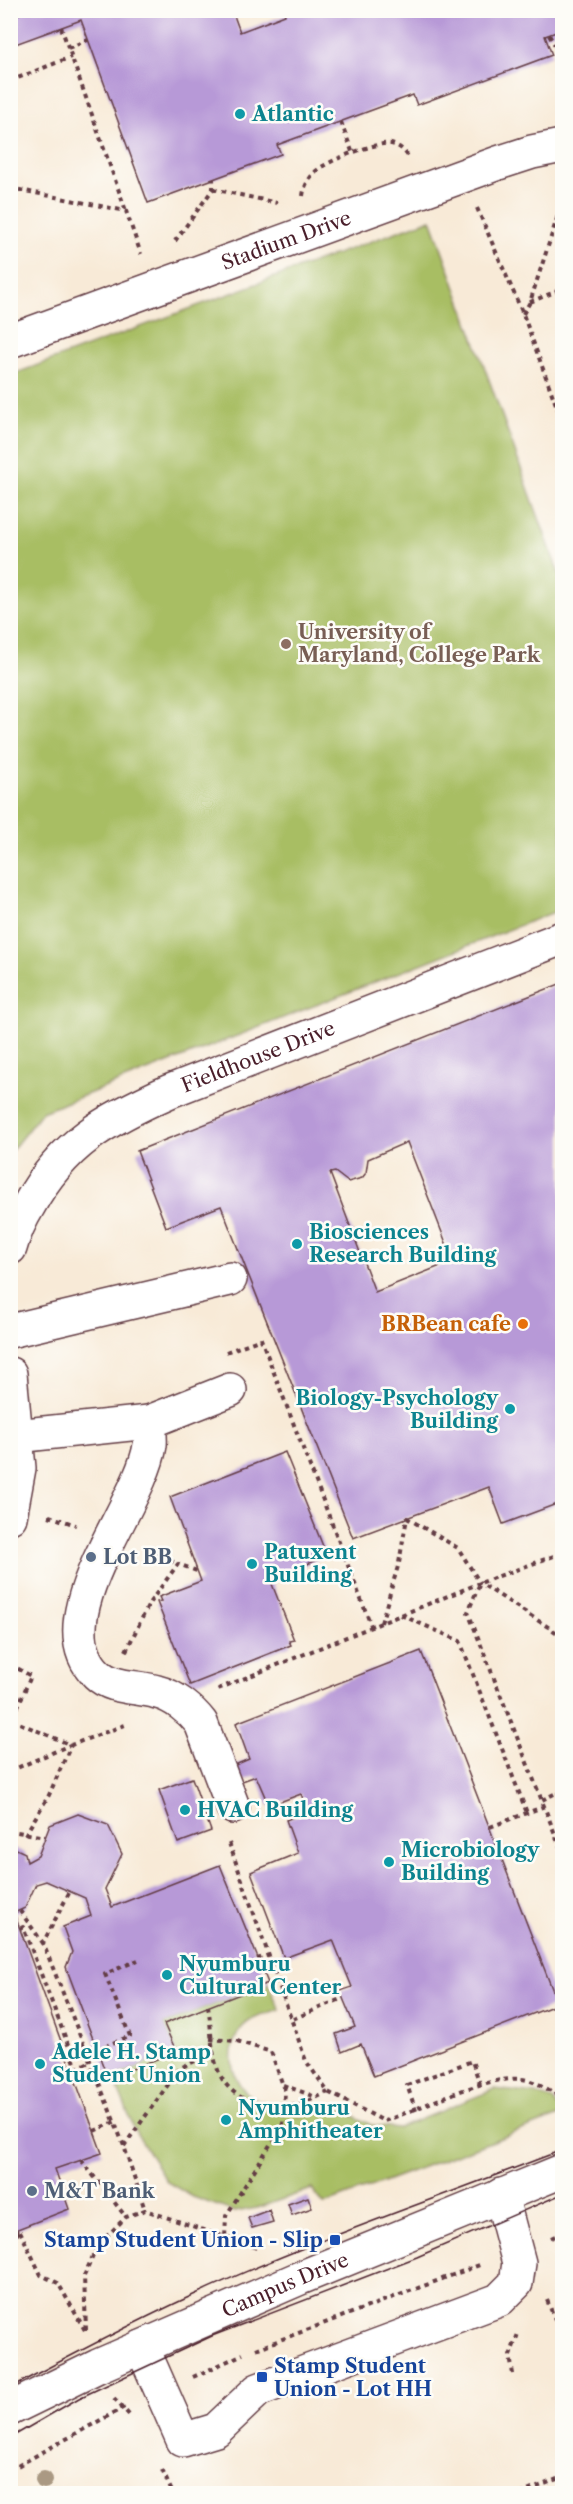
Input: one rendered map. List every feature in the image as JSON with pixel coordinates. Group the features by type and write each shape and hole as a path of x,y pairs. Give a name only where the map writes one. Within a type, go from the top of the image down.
{"street":[{"name":"Stadium Drive","path":"10,341 498,163 532,152 562,146"},
{"name":"Fieldhouse Drive","path":"10,1248 25,1212 41,1183 63,1157 87,1134 127,1111 170,1091 562,938"},
{"path":"10,1331 230,1279"},
{"path":"10,1374 19,1468 10,1517"},
{"path":"16,1436 149,1422 230,1390"},
{"path":"149,1422 150,1444 143,1468 110,1536 86,1595 79,1638 86,1659 98,1675 111,1683 158,1692 180,1703 193,1713 201,1723 229,1820"},
{"name":"Campus Drive","path":"10,2409 142,2347 300,2278 562,2171"},
{"path":"142,2347 183,2439 216,2430 258,2390 499,2300 516,2283 519,2263 501,2195"}],"path":[{"path":"61,27 145,263"},
{"path":"549,35 562,57"},
{"path":"68,48 88,40"},
{"path":"10,81 71,57"},
{"path":"341,122 353,154"},
{"path":"302,206 309,178 328,163 383,143 394,144 405,150 413,164"},
{"path":"173,245 213,189 213,179"},
{"path":"10,188 126,211"},
{"path":"213,189 285,205"},
{"path":"523,314 530,302 562,203"},
{"path":"477,208 523,314 562,421"},
{"path":"530,302 562,289"},
{"path":"220,1354 261,1339 372,1628"},
{"path":"49,1516 68,1523"},
{"path":"381,1623 399,1563 407,1518 458,1548 480,1583 562,1636"},
{"path":"10,1771 480,1583 562,1553"},
{"path":"109,1680 150,1602 177,1564 197,1571"},
{"path":"480,1583 468,1612 562,1852"},
{"path":"400,1615 460,1641 527,1813"},
{"path":"10,1664 31,1676 12,1720 71,1745"},
{"path":"24,1835 49,1795 71,1745"},
{"path":"542,1800 558,1792 562,1803"},
{"path":"490,1827 544,1806"},
{"path":"229,1820 269,1955 306,2061 328,2092 384,2121 480,2084 500,2079 524,2079 551,2090 562,2099"},
{"path":"10,1828 12,1832 45,1837"},
{"path":"43,1943 69,1893"},
{"path":"20,1911 43,1943 115,2122 145,2211"},
{"path":"20,1929 23,1927 47,1997 77,2068 91,2061"},
{"path":"257,1959 269,1955"},
{"path":"88,2053 130,2036 105,1974 138,1960"},
{"path":"292,2019 343,1998"},
{"path":"208,2006 212,2025 210,2039 213,2053 223,2082 233,2094 258,2104 286,2107 328,2092"},
{"path":"210,2039 237,2041 271,2052 283,2085 286,2107 283,2124 226,2216 225,2238"},
{"path":"124,2146 180,2068 213,2053"},
{"path":"416,2110 407,2085 472,2061 480,2084"},
{"path":"283,2085 317,2097"},
{"path":"94,2131 115,2122"},
{"path":"81,2160 126,2217"},
{"path":"19,2229 41,2276 58,2283 86,2333 84,2276 98,2245 126,2217 145,2211 260,2249"},
{"path":"10,2238 19,2229"},
{"path":"10,2252 19,2229"},
{"path":"520,2493 562,2477"}],"green space":[{"path":"431,219 562,582 562,909 42,1112 11,1151 11,375"},
{"path":"268,1983 280,2010 253,2019 243,2026 233,2046 233,2069 237,2080 244,2090 257,2100 271,2103 290,2102 299,2117 331,2104 371,2125 399,2128 495,2089 535,2094 553,2100 562,2115 324,2204 312,2189 257,2208 235,2212 193,2197 167,2182 135,2131 113,2076 176,2051 164,2024"}],"building":[{"name":"Atlantic","path":"10,10 18,10 19,14 29,10 232,10 240,32 285,15 284,10 562,10 562,30 545,36 552,55 417,105 413,95 277,145 281,154 148,203 81,20 10,46"},
{"name":"Biosciences Research Building","path":"562,983 562,1502 503,1524 489,1487 353,1538 221,1206 166,1227 137,1151","holes":["407,1142 453,1261 375,1292 330,1173 335,1172 348,1182 362,1178 366,1173 368,1159"]},
{"name":"Patuxent Building","path":"285,1452 327,1556 270,1579 294,1640 289,1641 291,1645 190,1685 157,1602 161,1601 159,1597 201,1581 170,1497"},
{"name":"Microbiology Building","path":"421,1651 558,2004 374,2076 361,2044 342,2052 336,2034 355,2027 340,1991 352,1987 333,1940 284,1958 251,1872 298,1853 286,1820 308,1811 301,1794 269,1806 256,1776 234,1784 228,1768 249,1759 236,1723"},
{"name":"HVAC Building","path":"192,1778 211,1831 178,1843 159,1790"},
{"path":"78,1814 108,1825 122,1854 105,1889 112,1907 220,1865 268,1983 164,2024 176,2051 108,2079 66,1967 72,1952 63,1927 91,1916 85,1898 46,1881 36,1884 25,1908 14,1913 102,2153 55,2169 69,2209 10,2232 10,1846 25,1853 27,1862 38,1856 50,1825"},
{"path":"308,2197 312,2208 292,2215 288,2204"},
{"path":"269,2210 273,2222 252,2228 248,2218"}],"tram line":[{"path":"10,2388 144,2319 235,2277 327,2239 562,2150"},
{"path":"10,2438 79,2398 212,2336 417,2257 562,2194"}],"place":[{"name":"Atlantic","path":"240,114"},
{"name":"University of Maryland, College Park","path":"286,644"},
{"name":"Biosciences Research Building","path":"297,1244"},
{"name":"BRBean cafe","path":"523,1324"},
{"name":"Biology-Psychology Building","path":"510,1409"},
{"name":"Lot BB","path":"91,1557"},
{"name":"Patuxent Building","path":"252,1564"},
{"name":"HVAC Building","path":"185,1810"},
{"name":"Microbiology Building","path":"389,1862"},
{"name":"Nyumburu Cultural Center","path":"167,1975"},
{"name":"Adele H. Stamp Student Union","path":"40,2064"},
{"name":"Nyumburu Amphitheater","path":"226,2120"},
{"name":"M&T Bank","path":"32,2191"},
{"name":"Stamp Student Union - Slip","path":"335,2240"},
{"name":"Stamp Student Union - Lot HH","path":"262,2377"}]}
